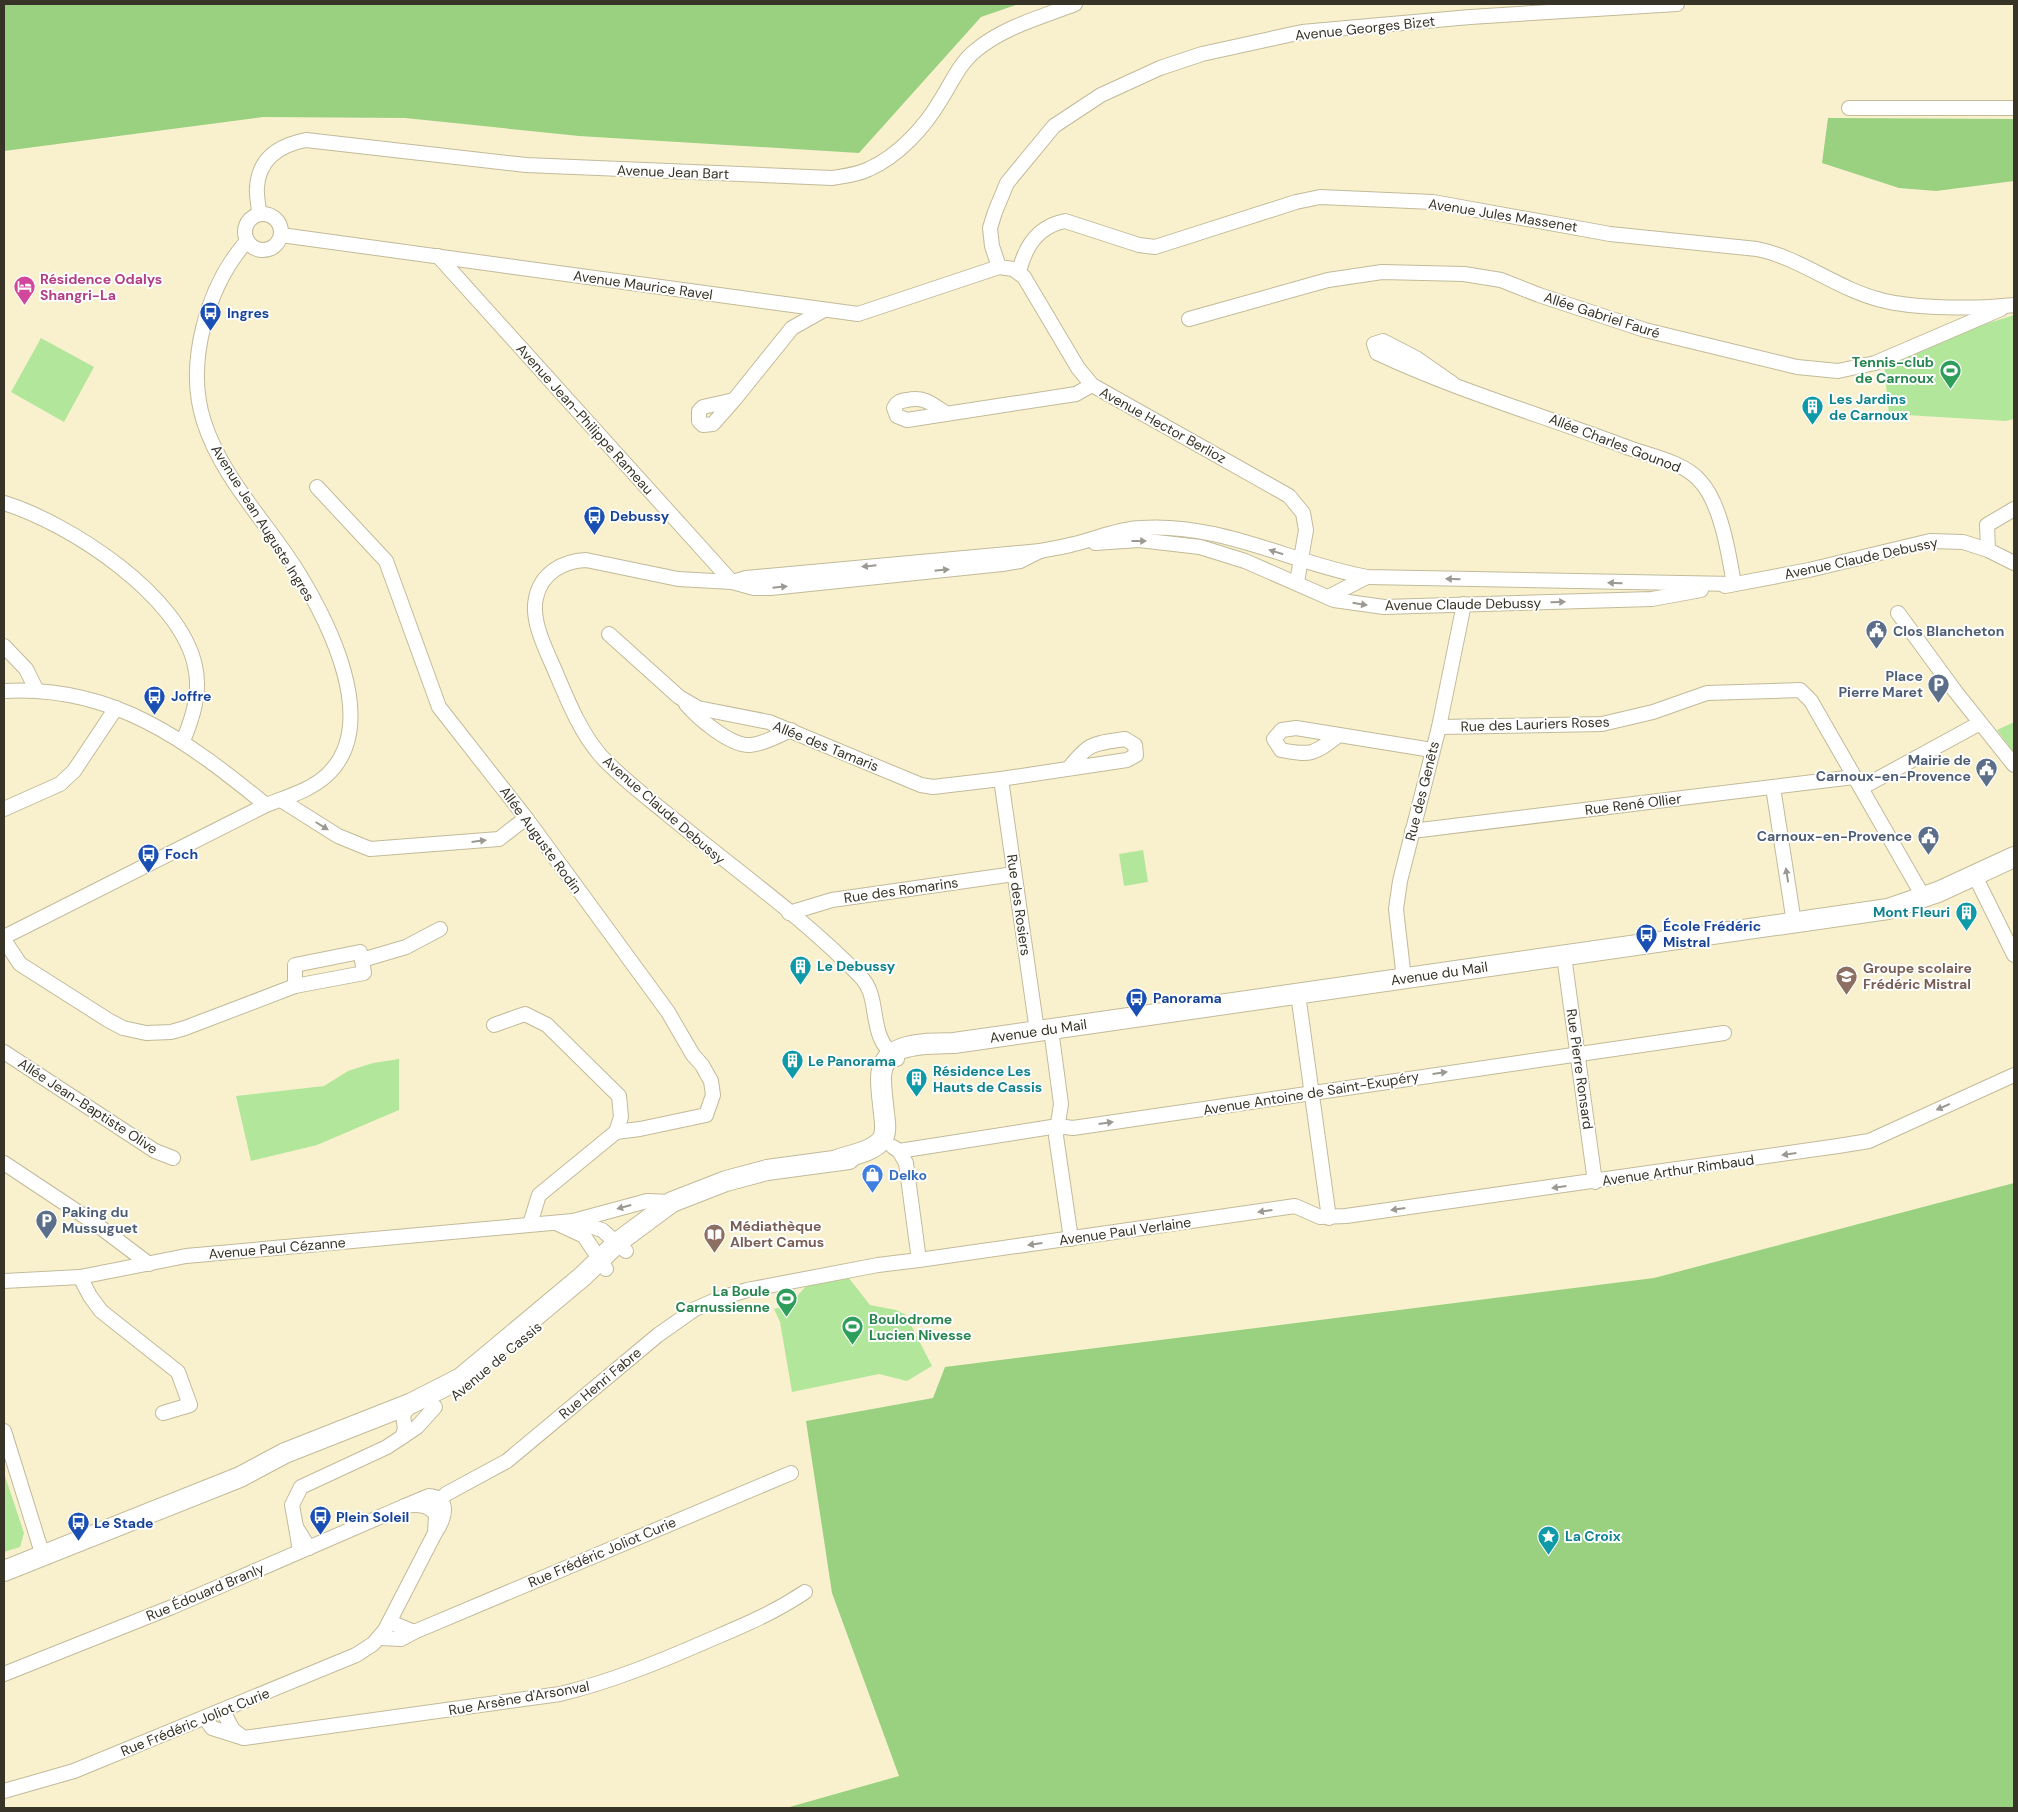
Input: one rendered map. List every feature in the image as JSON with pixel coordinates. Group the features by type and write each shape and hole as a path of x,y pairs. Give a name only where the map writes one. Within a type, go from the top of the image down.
{"main road":[{"name":"Avenue du Mail","path":"896,1058 905,1046 954,1043 1888,909 1924,898 2014,857"},
{"path":"891,1145 886,1128 881,1078 884,1064 896,1058"},
{"name":"Avenue de Cassis","path":"4,1571 240,1477 290,1463 435,1407 460,1393 622,1247 681,1199 726,1181 758,1173 837,1160 870,1159 885,1152 891,1145"},
{"name":"Avenue de Cassis","path":"240,1477 285,1453 405,1420 603,1265"}],"street":[{"name":"Avenue Jean Bart","path":"259,214 256,189 262,166 278,148 306,140 526,165 807,177 853,175 876,165 913,136 929,119 962,65 975,51 1014,27 1075,4"},
{"name":"Avenue Georges Bizet","path":"999,267 992,246 990,228 1007,183 1054,126 1101,95 1160,68 1202,54 1302,32 1470,17 1676,4"},
{"path":"1849,108 2014,108"},
{"name":"Avenue Jules Massenet","path":"1019,272 1021,260 1035,238 1044,227 1054,223 1065,221 1139,245 1155,247 1296,202 1320,197 1433,202 1610,234 1757,249 1777,253 1880,300 1903,304 1988,308 2011,306"},
{"path":"259,214 275,219 279,223 281,235 274,246 263,250 251,246 244,232 247,223 259,214"},
{"name":"Avenue Maurice Ravel","path":"281,235 858,314 999,267"},
{"name":"Avenue Jean Auguste Ingres","path":"4,939 266,805 312,786 327,775 337,763 349,733 350,707 345,677 334,644 320,613 295,568 226,470 214,449 200,408 196,376 202,335 216,289 235,255 247,241"},
{"name":"Avenue Jean-Philippe Rameau","path":"438,256 732,582"},
{"path":"999,267 1019,272"},
{"name":"Avenue Hector Berlioz","path":"1019,272 1078,368 1092,385 1289,496 1303,514 1306,530 1297,582"},
{"name":"Allée Gabriel Fauré","path":"1189,319 1328,280 1382,272 1464,274 1501,280 1539,295 1645,330 1797,367 1838,371 1875,363 2011,306"},
{"path":"782,305 792,328"},
{"path":"734,400 792,328 824,310"},
{"name":"Allée Charles Gounod","path":"1452,383 1416,358 1383,341 1374,344 1377,353 1420,373 1577,428 1693,474 1710,495 1727,542 1734,584"},
{"path":"947,414 1076,394 1092,385"},
{"name":"Allée Auguste Rodin","path":"318,487 386,562 440,707 526,818 668,1012 711,1081 713,1095 706,1115 640,1129 616,1132"},
{"path":"4,504 22,509 67,532 154,595 172,616 186,639 196,666 197,693 192,718 183,741"},
{"path":"1988,550 1987,524 2014,509"},
{"name":"Avenue Claude Debussy","path":"1073,545 1118,531 1163,528 1216,533 1338,572 1367,577 1650,584 1734,584"},
{"name":"Avenue Claude Debussy","path":"896,1058 885,1049 881,1040 870,995 862,978 832,948 717,856 600,755 572,709 538,626 534,606 539,587 548,575 570,561 586,560 678,579 732,582 746,578 1139,540 1200,547 1245,561 1297,582 1334,600 1384,607 1655,599 1808,570 1930,541 1963,542 1988,550 2014,563"},
{"path":"1328,597 1367,577"},
{"path":"1650,584 1660,589 1659,596 1655,599"},
{"name":"Rue des Genêts","path":"1404,979 1396,908 1400,881 1439,728 1464,604"},
{"path":"1898,613 1980,723 2014,765"},
{"name":"Allée des Tamaris","path":"609,634 679,697 698,708 769,722 921,785 933,787 1069,768"},
{"path":"4,646 26,669 36,689"},
{"path":"4,691 36,689 65,694 116,708 153,724 208,758 266,805"},
{"name":"Rue des Lauriers Roses","path":"1439,728 1602,724 1653,712 1707,693 1794,689 1806,694 1857,782"},
{"path":"679,697 702,723 729,738 749,745 791,730"},
{"path":"4,809 60,784 74,771 116,708"},
{"path":"1924,898 1857,782 1980,723"},
{"path":"1339,735 1432,750"},
{"name":"Rue des Rosiers","path":"1001,779 1014,874 1044,1030 1061,1104 1052,1122 1056,1136 1071,1239"},
{"name":"Rue René Ollier","path":"1412,831 1791,785 1857,782"},
{"path":"1773,787 1794,923"},
{"path":"281,800 338,836 370,849 499,839 526,818"},
{"name":"Rue des Romarins","path":"789,913 832,900 1014,874"},
{"path":"1975,876 2014,955"},
{"path":"362,960 406,947 440,929"},
{"path":"4,939 20,964 108,1020 136,1032 158,1033 185,1028 295,986 364,973 360,952 295,965 295,986"},
{"name":"Rue Pierre Ronsard","path":"1564,956 1595,1182"},
{"path":"1294,1206 1314,1215 1329,1218 1298,994"},
{"path":"494,1026 525,1014 547,1025 620,1096 621,1117 616,1132 540,1195 530,1224"},
{"name":"Avenue Antoine de Saint-Exupéry","path":"891,1145 1052,1122 1073,1128 1724,1033"},
{"name":"Allée Jean-Baptiste Olive","path":"4,1052 155,1152 172,1158"},
{"name":"Avenue Arthur Rimbaud","path":"1329,1218 1595,1182 1869,1141 2014,1076"},
{"path":"891,1145 906,1163 919,1260"},
{"path":"4,1163 96,1224 149,1264"},
{"name":"Avenue Paul Cézanne","path":"4,1281 80,1277 186,1256 573,1221 647,1201 681,1199"},
{"path":"1294,1206 1327,1202"},
{"name":"Avenue Paul Verlaine","path":"769,1286 878,1265 1294,1206"},
{"name":"Avenue Paul Cézanne","path":"573,1221 602,1230 622,1247"},
{"name":"Avenue Paul Cézanne","path":"552,1222 584,1236 603,1265"},
{"path":"80,1277 101,1311 178,1372 190,1405 163,1413"},
{"name":"Rue Henri Fabre","path":"435,1504 507,1461 680,1318 718,1299 769,1286"},
{"path":"304,1549 296,1527 292,1505 301,1487 387,1447 405,1420"},
{"path":"4,1431 43,1556"},
{"name":"Rue Frédéric Joliot Curie","path":"379,1638 401,1639 791,1473"},
{"name":"Rue Édouard Branly","path":"4,1674 172,1607 428,1496 435,1504"},
{"path":"414,1632 390,1622 444,1515 444,1506 435,1504"},
{"name":"Rue Arsène d'Arsonval","path":"205,1718 212,1728 220,1733 244,1738 560,1694 597,1685 671,1657 776,1611 805,1592"},
{"name":"Rue Frédéric Joliot Curie","path":"4,1791 74,1771 356,1655 379,1638 390,1622"},
{"path":"223,1711 233,1730 244,1738"}],"green space":[{"path":"4,4 1019,4 981,17 859,153 579,136 405,118 263,117 4,151"},
{"path":"1828,118 2014,119 2014,181 1936,191 1899,188 1822,163"},
{"name":"Tennis-club de Carnoux","path":"2014,315 2014,419 2006,421 1889,414 1884,365 1951,335"},
{"path":"41,338 94,367 64,422 11,392"},
{"path":"2014,722 2014,753 1997,730"},
{"path":"1143,850 1148,882 1124,886 1119,854"},
{"path":"399,1059 399,1110 317,1145 251,1161 236,1096 324,1086 348,1071 373,1063"},
{"path":"2014,1183 2014,1808 786,1808 899,1776 832,1593 806,1421 933,1398 945,1367 1654,1278"},
{"name":"Boulodrome Lucien Nivesse","path":"848,1277 870,1305 896,1310 906,1315 932,1366 907,1381 879,1374 792,1392 780,1322 774,1309 789,1305 808,1284"},
{"path":"4,1473 24,1533 20,1547 4,1552"}],"place":[{"name":"Résidence Odalys Shangri-La","path":"24,306"},
{"name":"Ingres","path":"211,332"},
{"name":"Tennis-club de Carnoux","path":"1950,389"},
{"name":"Les Jardins de Carnoux","path":"1813,426"},
{"name":"Debussy","path":"594,535"},
{"name":"Clos Blancheton","path":"1877,650"},
{"name":"Place Pierre Maret","path":"1939,703"},
{"name":"Joffre","path":"155,715"},
{"name":"Mairie de Carnoux-en-Provence","path":"1987,787"},
{"name":"Carnoux-en-Provence","path":"1928,855"},
{"name":"Foch","path":"149,873"},
{"name":"Mont Fleuri","path":"1966,931"},
{"name":"École Frédéric Mistral","path":"1647,953"},
{"name":"Le Debussy","path":"801,985"},
{"name":"Groupe scolaire Frédéric Mistral","path":"1847,995"},
{"name":"Panorama","path":"1137,1017"},
{"name":"Le Panorama","path":"792,1080"},
{"name":"Résidence Les Hauts de Cassis","path":"917,1098"},
{"name":"Delko","path":"873,1194"},
{"name":"Paking du Mussuguet","path":"46,1239"},
{"name":"Médiathèque Albert Camus","path":"714,1253"},
{"name":"La Boule Carnussienne","path":"786,1318"},
{"name":"Boulodrome Lucien Nivesse","path":"853,1346"},
{"name":"Plein Soleil","path":"320,1536"},
{"name":"Le Stade","path":"78,1542"},
{"name":"La Croix","path":"1549,1555"}]}
